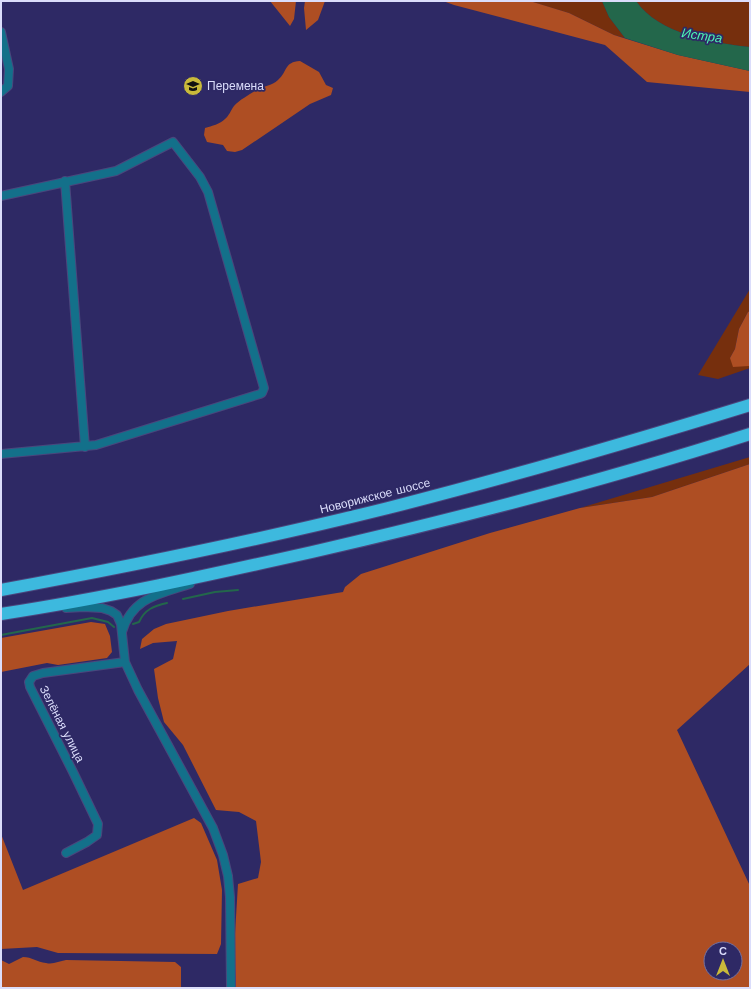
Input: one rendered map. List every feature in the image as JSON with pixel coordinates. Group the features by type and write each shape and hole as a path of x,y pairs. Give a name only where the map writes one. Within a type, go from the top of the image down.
{"highway":[{"name":"Новорижское шоссе","path":"1,590 207,550 387,508 608,448 750,405"},
{"path":"1,614 18,612 222,572 397,532 642,467 750,434"}],"street":[{"path":"1,32 10,69 8,86 1,92"},
{"path":"1,196 116,171 173,142 200,177 208,192 264,388 260,394 96,445 1,454"},
{"path":"65,181 85,447"},
{"path":"122,632 132,610 147,599 222,572"},
{"path":"18,612 84,607 102,608 117,615 121,624 125,662 138,690 213,828 223,855 228,876 230,897 231,988"},
{"name":"Зелёная улица","path":"66,853 88,842 97,835 98,824 30,687 29,682 33,676 43,673 125,662"}],"shaded area":[{"path":"270,1 296,1 294,19 290,26"},
{"path":"305,1 325,1 318,20 306,30 304,8"},
{"path":"443,1 533,2 569,13 614,35 678,55 750,71 750,92 647,82 605,45"},
{"path":"529,1 602,1 609,17 625,38 614,35 569,13"},
{"path":"602,1 636,1 658,22 672,29 687,35 719,43 750,47 750,71 678,55 625,38 609,17"},
{"path":"636,1 750,1 750,47 719,43 687,35 672,29 658,22"},
{"path":"300,61 319,72 326,85 333,88 331,95 310,104 242,150 235,152 227,151 223,145 207,142 204,135 205,128 223,121 234,106 239,102 256,90 276,82 291,63"},
{"path":"750,289 750,311 739,329 735,349 730,358 749,366 750,364 750,368 718,379 698,375"},
{"path":"750,311 750,364 749,366 733,367 730,358 735,349 739,329"},
{"path":"750,457 750,464 652,497 580,508"},
{"path":"750,464 750,664 677,730 750,886 750,988 236,988 234,950 238,884 258,878 261,862 256,821 239,812 216,810 183,745 164,722 158,698 154,669 173,659 177,641 153,643 140,649 142,639 154,629 166,624 228,611 343,592 345,587 361,574 490,533 580,508 652,497"},
{"path":"91,622 105,624 110,636 112,652 107,658 58,665 47,663 1,672 1,638"},
{"path":"194,818 201,823 217,860 222,890 221,944 217,954 58,953 37,947 1,949 1,834 23,890"},
{"path":"23,957 49,963 66,960 175,962 181,967 181,988 1,988 1,960 9,964"}],"waterway":[{"path":"183,599 215,592 238,590"},
{"path":"133,624 139,622 144,614 150,609 167,603"},
{"path":"1,635 92,618 108,622 114,627"}],"place":[{"name":"Перемена","path":"193,86"}],"water label":[{"name":"Истра","path":"702,35"}]}
